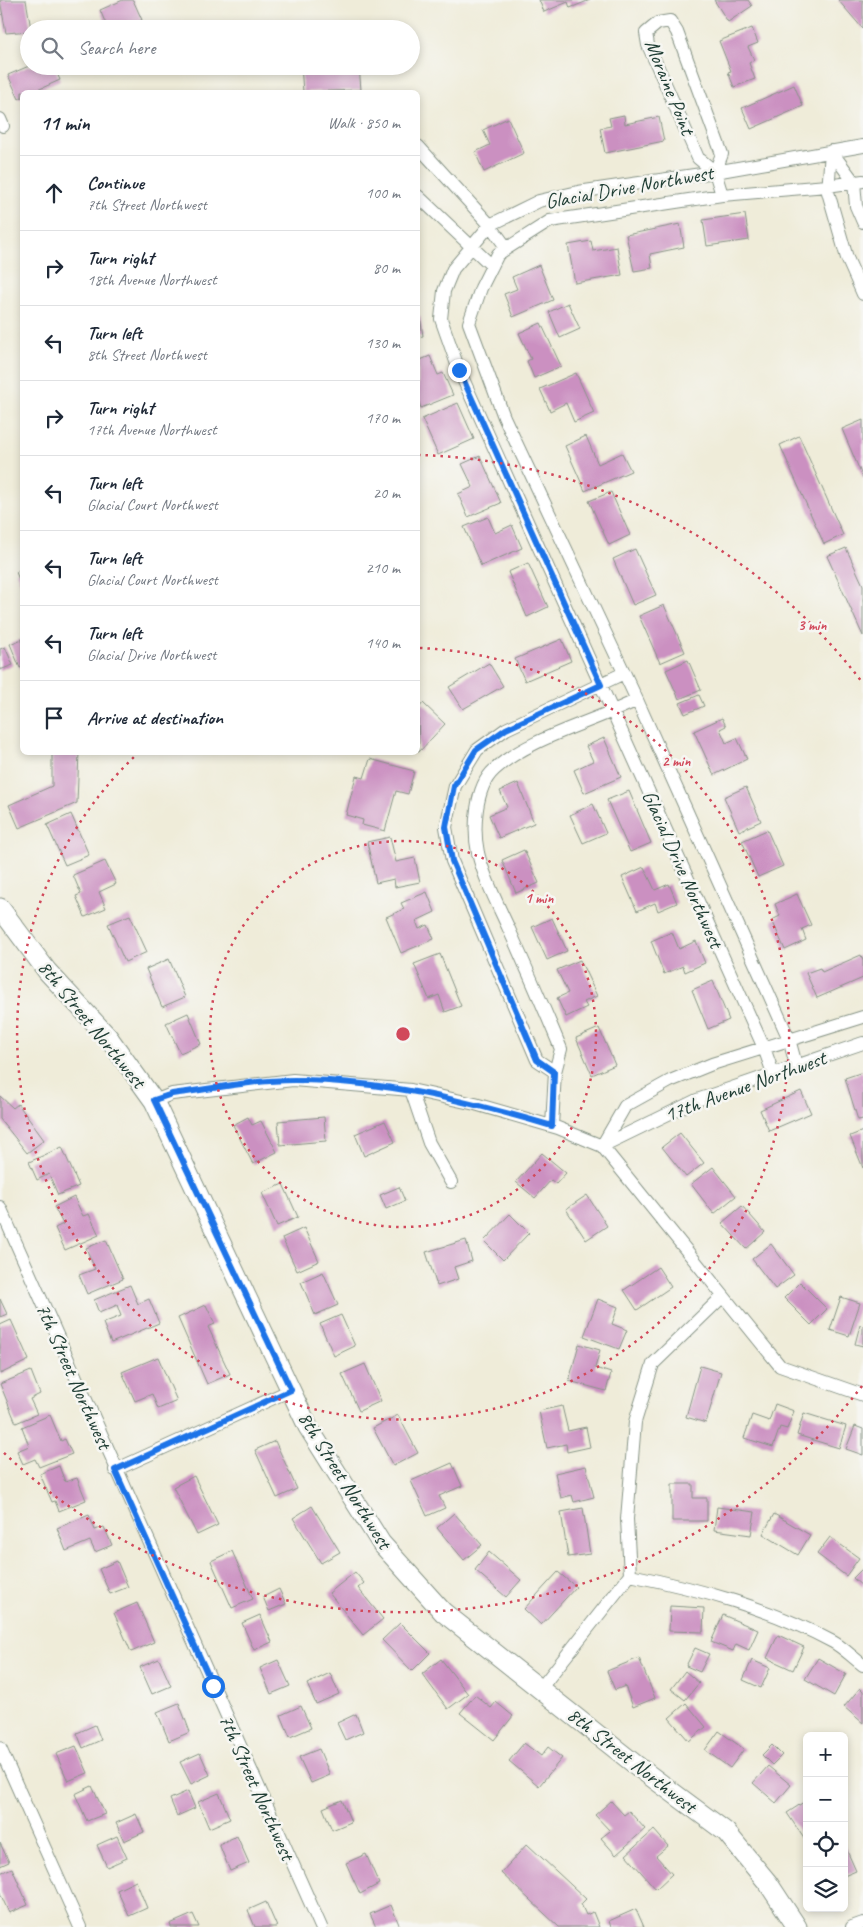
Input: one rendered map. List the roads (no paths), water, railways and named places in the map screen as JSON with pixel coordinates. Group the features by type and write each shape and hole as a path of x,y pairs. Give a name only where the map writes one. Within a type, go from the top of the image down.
{"street":[{"name":"Moraine Point","path":"670,21 677,32 722,154 714,172 698,158 648,45 646,33 658,23 670,21"},
{"name":"Glacial Drive Northwest","path":"773,1073 764,1048 459,370 441,319 444,291 453,269 471,247 490,225 539,201 578,192 714,172 863,146"},
{"path":"420,148 490,225 506,247"},
{"path":"831,151 859,182 856,206 863,222"},
{"path":"831,151 827,186 847,258 863,294"},
{"path":"714,172 722,195"},
{"path":"796,1066 789,1039 637,700 504,416 469,323 498,254 506,247 550,221 722,195 859,182"},
{"path":"420,198 492,266"},
{"path":"554,1072 537,1060 452,861 446,827 454,786 476,750 506,729 624,673"},
{"path":"552,1126 554,1072 561,1049 489,884 478,853 474,827 479,796 492,771 517,751 613,712 637,700"},
{"name":"8th Street Northwest","path":"0,908 47,971 108,1036 154,1100 308,1427 381,1543 443,1612 726,1832 768,1883 797,1927"},
{"path":"602,1146 625,1106 670,1080 863,1016"},
{"name":"17th Avenue Northwest","path":"602,1146 697,1100 863,1043"},
{"path":"154,1100 172,1094 293,1080 411,1090 475,1104 552,1126 602,1146 722,1297 780,1366 863,1395"},
{"path":"411,1090 429,1143 452,1182"},
{"name":"7th Street Northwest","path":"0,1207 115,1470 320,1927"},
{"path":"540,1689 630,1575 627,1519 635,1422 653,1364 722,1297"},
{"path":"115,1470 291,1390"},
{"path":"630,1575 693,1588 769,1613 834,1642 863,1665"},
{"path":"0,1748 80,1927"},
{"path":"852,1927 863,1923"}]}
